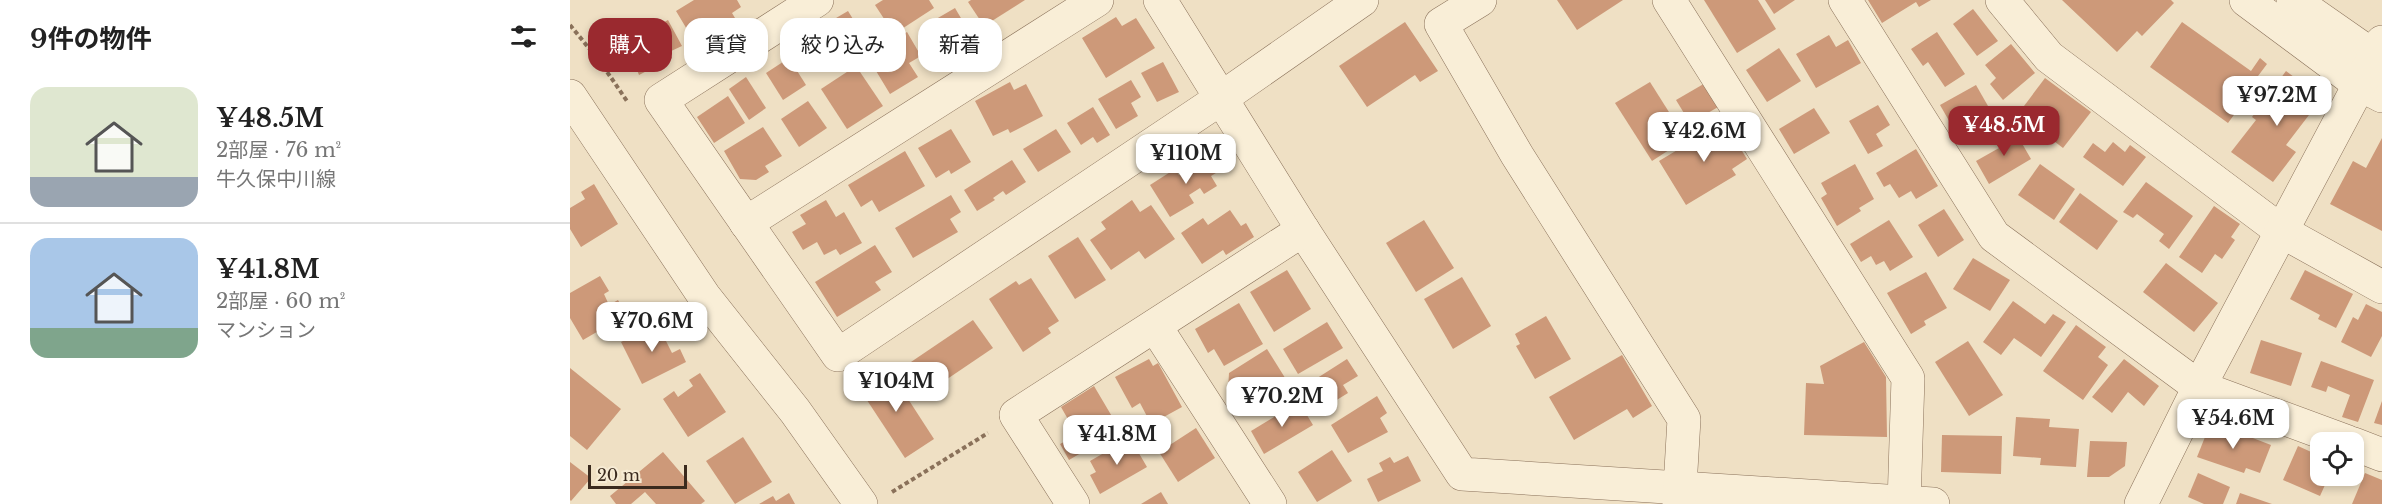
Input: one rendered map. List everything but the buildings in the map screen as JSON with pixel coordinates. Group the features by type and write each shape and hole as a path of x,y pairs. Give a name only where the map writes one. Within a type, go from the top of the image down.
{"street":[{"path":"817,0 661,100 838,355 1223,97 1362,0"},
{"path":"746,223 1097,0"},
{"path":"1160,0 1223,97 1303,230 1462,474 1680,496 1914,503 1908,378 1669,0"},
{"path":"1480,0 1441,24 1516,155 1684,419 1680,496"},
{"path":"1845,0 1994,236 2199,387 2321,432"},
{"path":"2002,0 2049,57 2281,231 2382,287"},
{"path":"2246,0 2376,68"},
{"path":"2293,0 2376,68"},
{"path":"2141,504 2281,231 2376,68"},
{"path":"570,96 704,296 795,411 874,499"},
{"path":"1073,504 1016,415 1303,230"},
{"path":"1155,326 1270,504"},
{"path":"2364,448 2382,455"}],"path":[{"path":"874,499 1016,415"}]}
